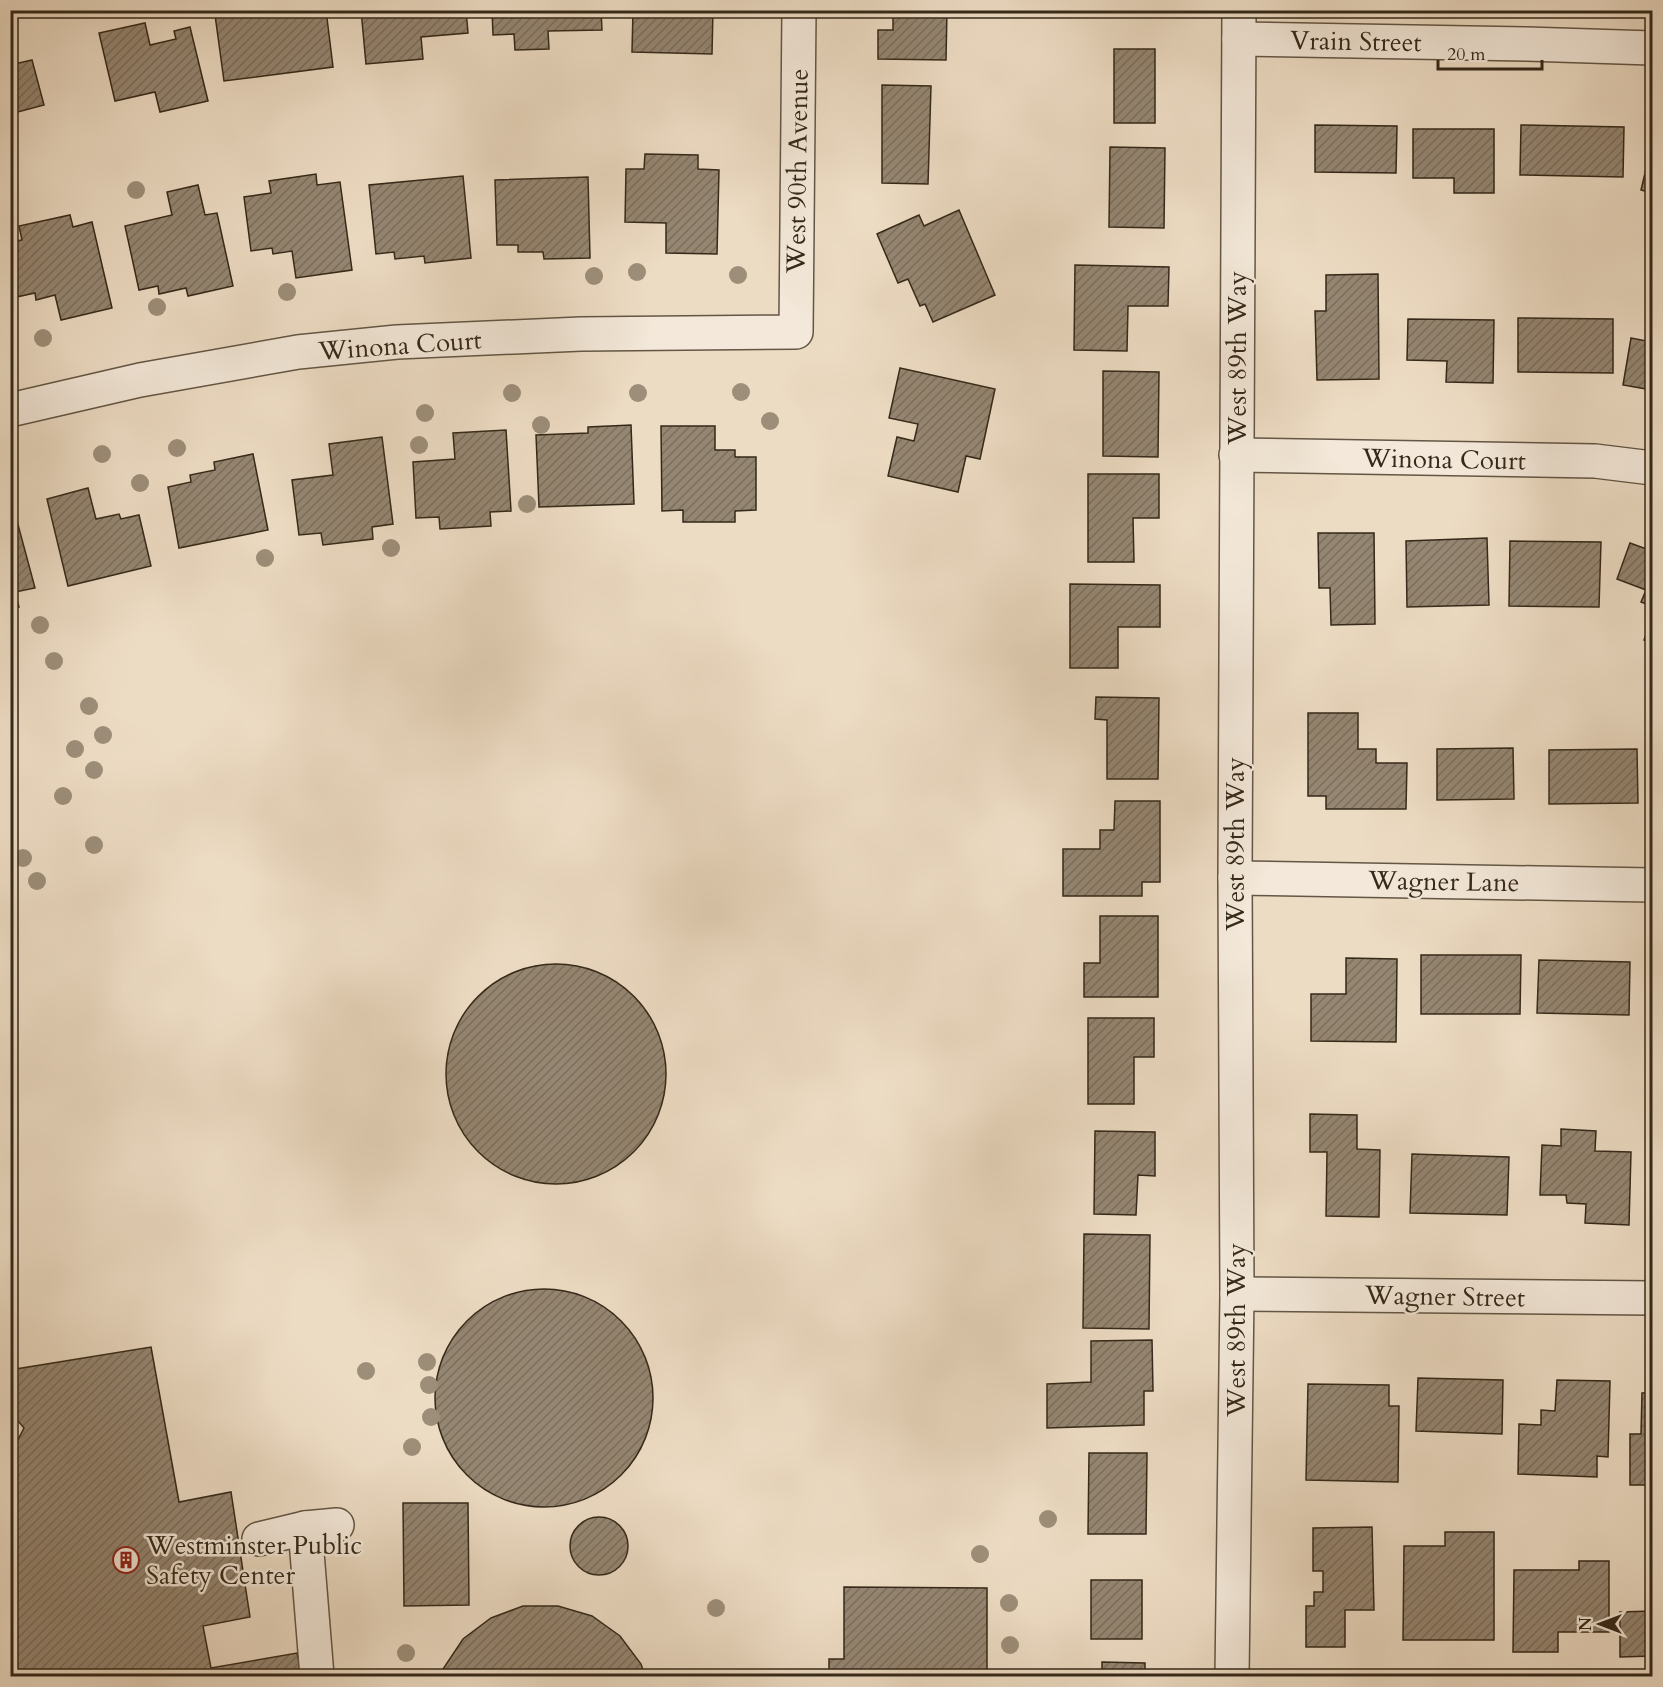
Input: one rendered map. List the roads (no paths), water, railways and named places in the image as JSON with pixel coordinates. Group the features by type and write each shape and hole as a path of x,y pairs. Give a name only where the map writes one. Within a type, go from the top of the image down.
{"street":[{"name":"West 90th Avenue","path":"796,332 799,10"},
{"name":"Vrain Street","path":"1239,25 1527,44 1653,48"},
{"name":"West 89th Way","path":"1232,1677 1237,1294 1235,878 1239,25"},
{"name":"Winona Court","path":"10,410 151,378 298,352 386,343 581,334 796,332"},
{"name":"Winona Court","path":"1236,455 1595,461 1653,468"},
{"name":"Wagner Lane","path":"1235,878 1653,885"},
{"name":"Wagner Street","path":"1237,1294 1653,1298"},
{"path":"259,1539 305,1528 338,1525"},
{"path":"305,1528 317,1677"}],"place":[{"name":"Westminster Public Safety Center","path":"126,1560"}]}
